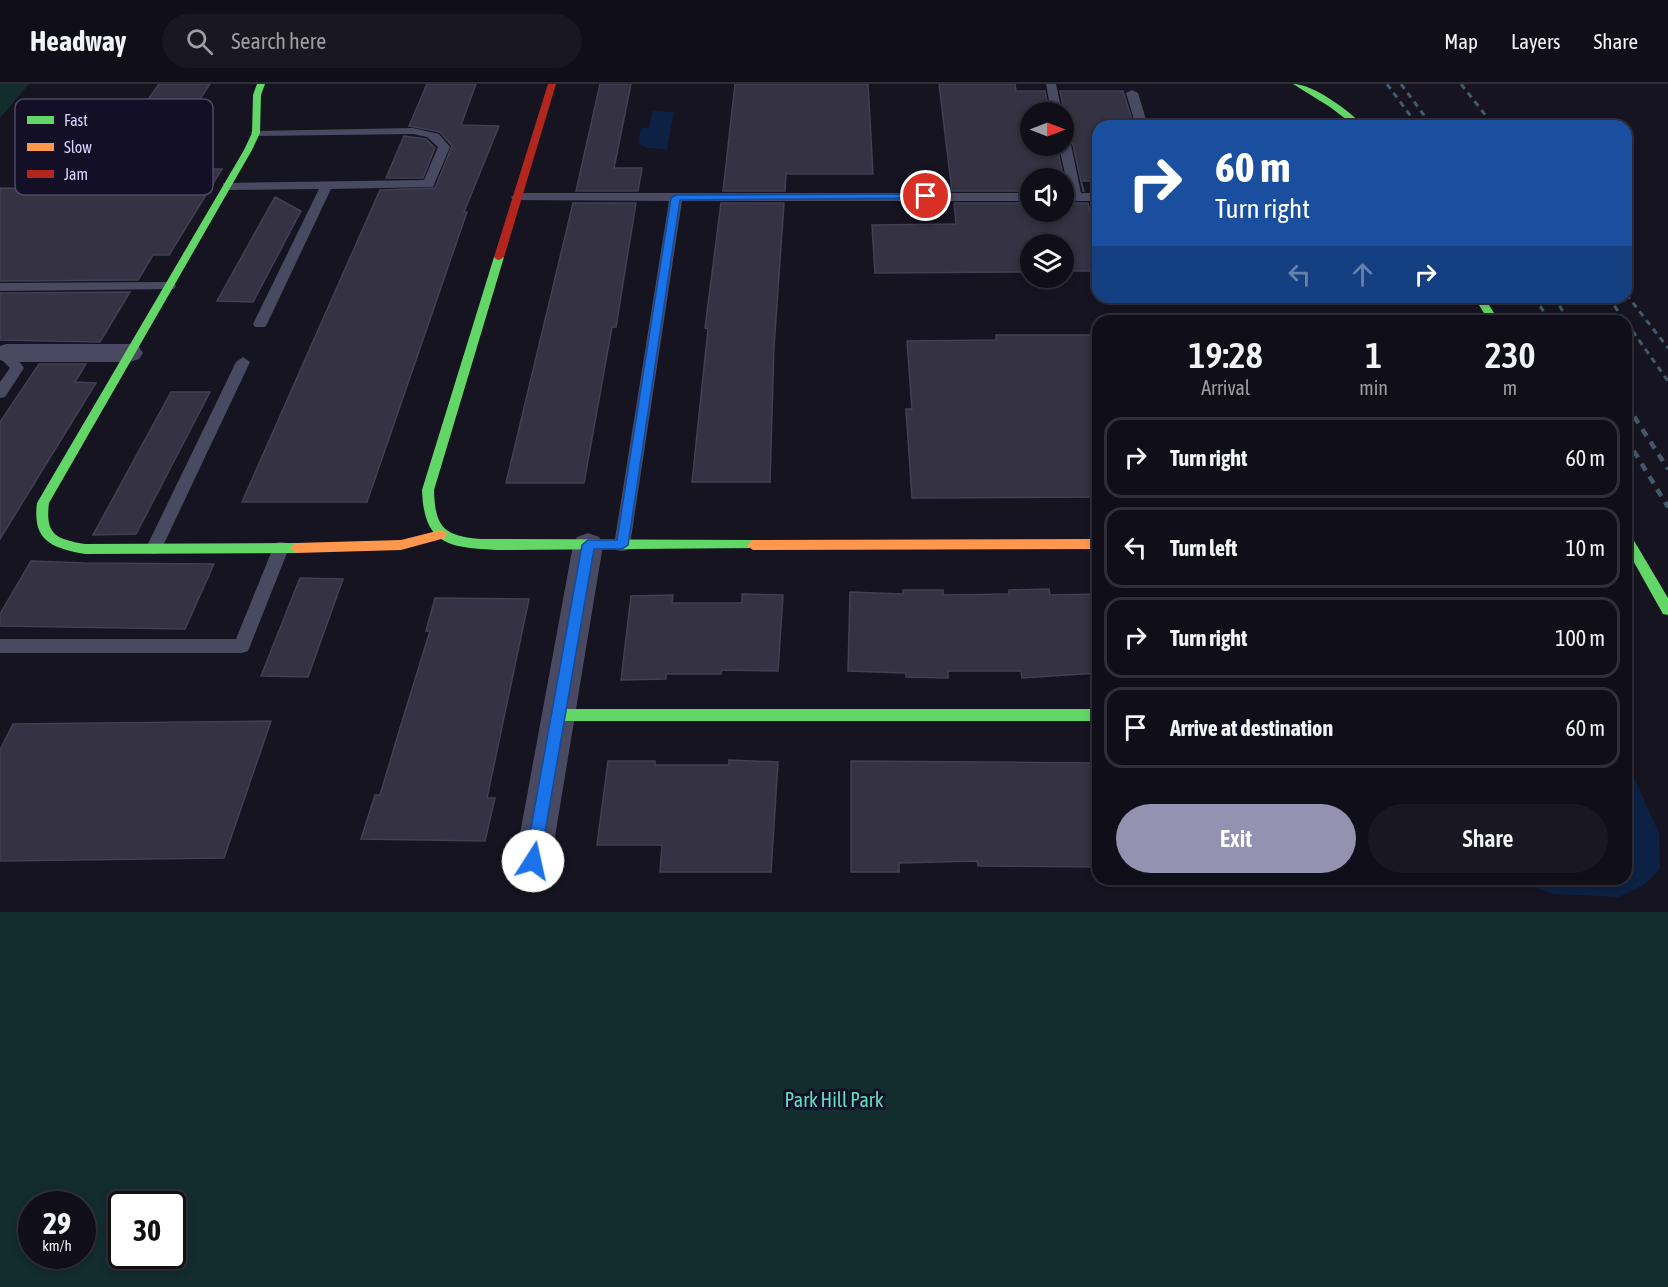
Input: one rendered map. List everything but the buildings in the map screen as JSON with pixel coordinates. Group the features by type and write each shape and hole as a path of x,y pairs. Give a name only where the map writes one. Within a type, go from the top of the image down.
{"street":[{"path":"261,84 257,95 256,133 43,503 40,526 46,535 57,543 71,547 281,548 401,545 441,535 477,543 588,545 1092,544"},
{"path":"441,535 431,526 427,516 428,490 552,84"},
{"path":"1298,84 1353,120"},
{"path":"3,353 130,353"},
{"path":"533,861 588,545"},
{"path":"1632,550 1668,610"},
{"path":"558,716 1092,715"}],"lane":[{"path":"1051,84 1055,102"},
{"path":"1132,93 1140,120"},
{"path":"227,186 429,184 444,147 440,140 429,133 413,131 256,133"},
{"path":"260,324 327,185"},
{"path":"517,197 1020,197"},
{"path":"1074,197 1092,197"},
{"path":"622,545 676,198"},
{"path":"0,286 169,286"},
{"path":"0,393 17,368 3,353"},
{"path":"154,548 243,362"},
{"path":"0,646 242,646 281,548"}],"green space":[{"path":"0,84 29,84 15,99 0,118"},
{"name":"Park Hill Park","path":"0,912 1668,912 1668,1287 0,1287"}],"water":[{"path":"652,111 674,112 667,149 647,148 638,143 641,128 649,128"},
{"path":"1632,773 1659,833 1660,869 1645,884 1619,897 1554,894 1530,886 1632,885"}],"railway":[{"path":"1387,84 1414,120"},
{"path":"1401,84 1428,120"},
{"path":"1461,84 1489,120"},
{"path":"1632,302 1668,348"},
{"path":"1538,303 1546,315"},
{"path":"1557,303 1566,315"},
{"path":"1612,303 1621,315"},
{"path":"1632,330 1668,381"},
{"path":"1632,413 1668,469"},
{"path":"1632,448 1668,507"}],"traffic: fast":[{"path":"261,84 257,95 256,133 248,150 43,503 42,524 45,532 56,541 85,549 296,548"},
{"path":"1297,84 1333,105 1352,120"},
{"path":"499,257 428,490 432,521 437,530 455,540 497,545 753,545"},
{"path":"1483,303 1490,315"},
{"path":"1632,547 1668,610"},
{"path":"558,715 1092,715"}],"traffic: slow":[{"path":"296,548 401,545 441,535"},
{"path":"753,545 1092,544"}],"traffic: jam":[{"path":"499,257 552,84"}],"route":[{"path":"533,861 588,545 622,545 676,198 926,196"}]}
